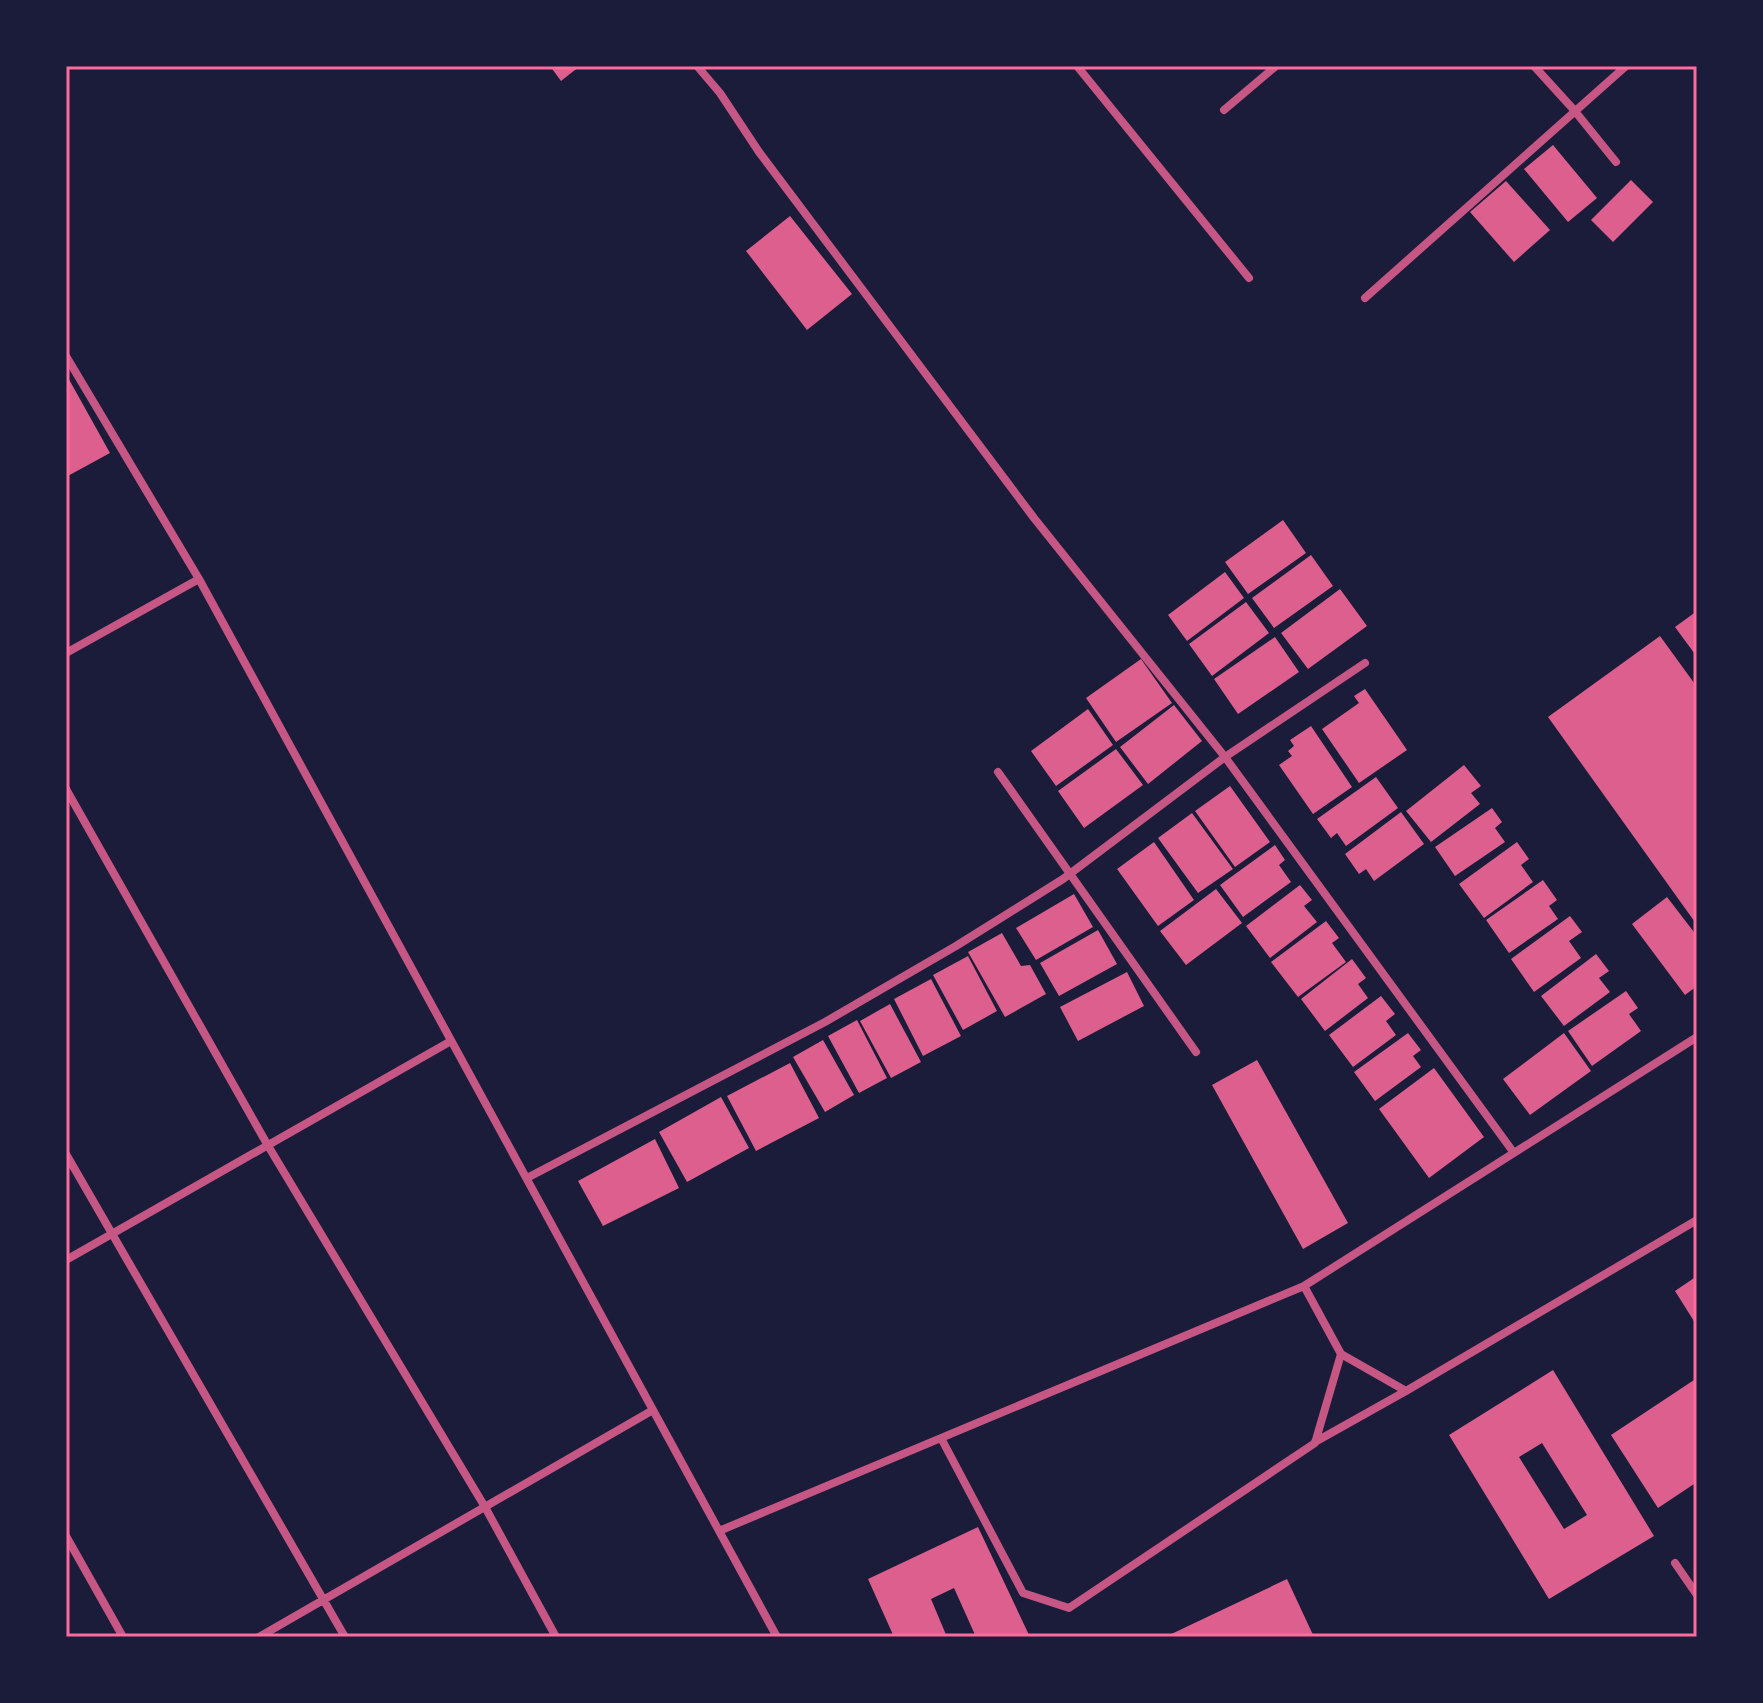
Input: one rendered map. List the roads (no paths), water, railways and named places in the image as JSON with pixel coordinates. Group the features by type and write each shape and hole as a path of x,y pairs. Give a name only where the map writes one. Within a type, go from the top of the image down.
{"street":[{"path":"697,66 1034,518 1225,757 1514,1153"},
{"path":"1077,66 1249,278"},
{"path":"1224,110 1276,66"},
{"path":"1534,66 1616,162"},
{"path":"1365,298 1626,66"},
{"path":"66,356 199,579 777,1637"},
{"path":"66,653 199,579"},
{"path":"527,1178 825,1022 956,946 1071,873 1225,757 1365,663"},
{"path":"998,772 1196,1052"},
{"path":"66,789 267,1144 485,1507 556,1637"},
{"path":"719,1531 1304,1286 1697,1037"},
{"path":"66,1260 451,1041"},
{"path":"66,1154 345,1637"},
{"path":"941,1438 1023,1593 1069,1608 1315,1443 1697,1220"},
{"path":"1304,1286 1341,1354 1406,1391"},
{"path":"1315,1443 1341,1354"},
{"path":"259,1637 653,1410"},
{"path":"66,1536 123,1637"},
{"path":"1675,1563 1697,1595"}]}
